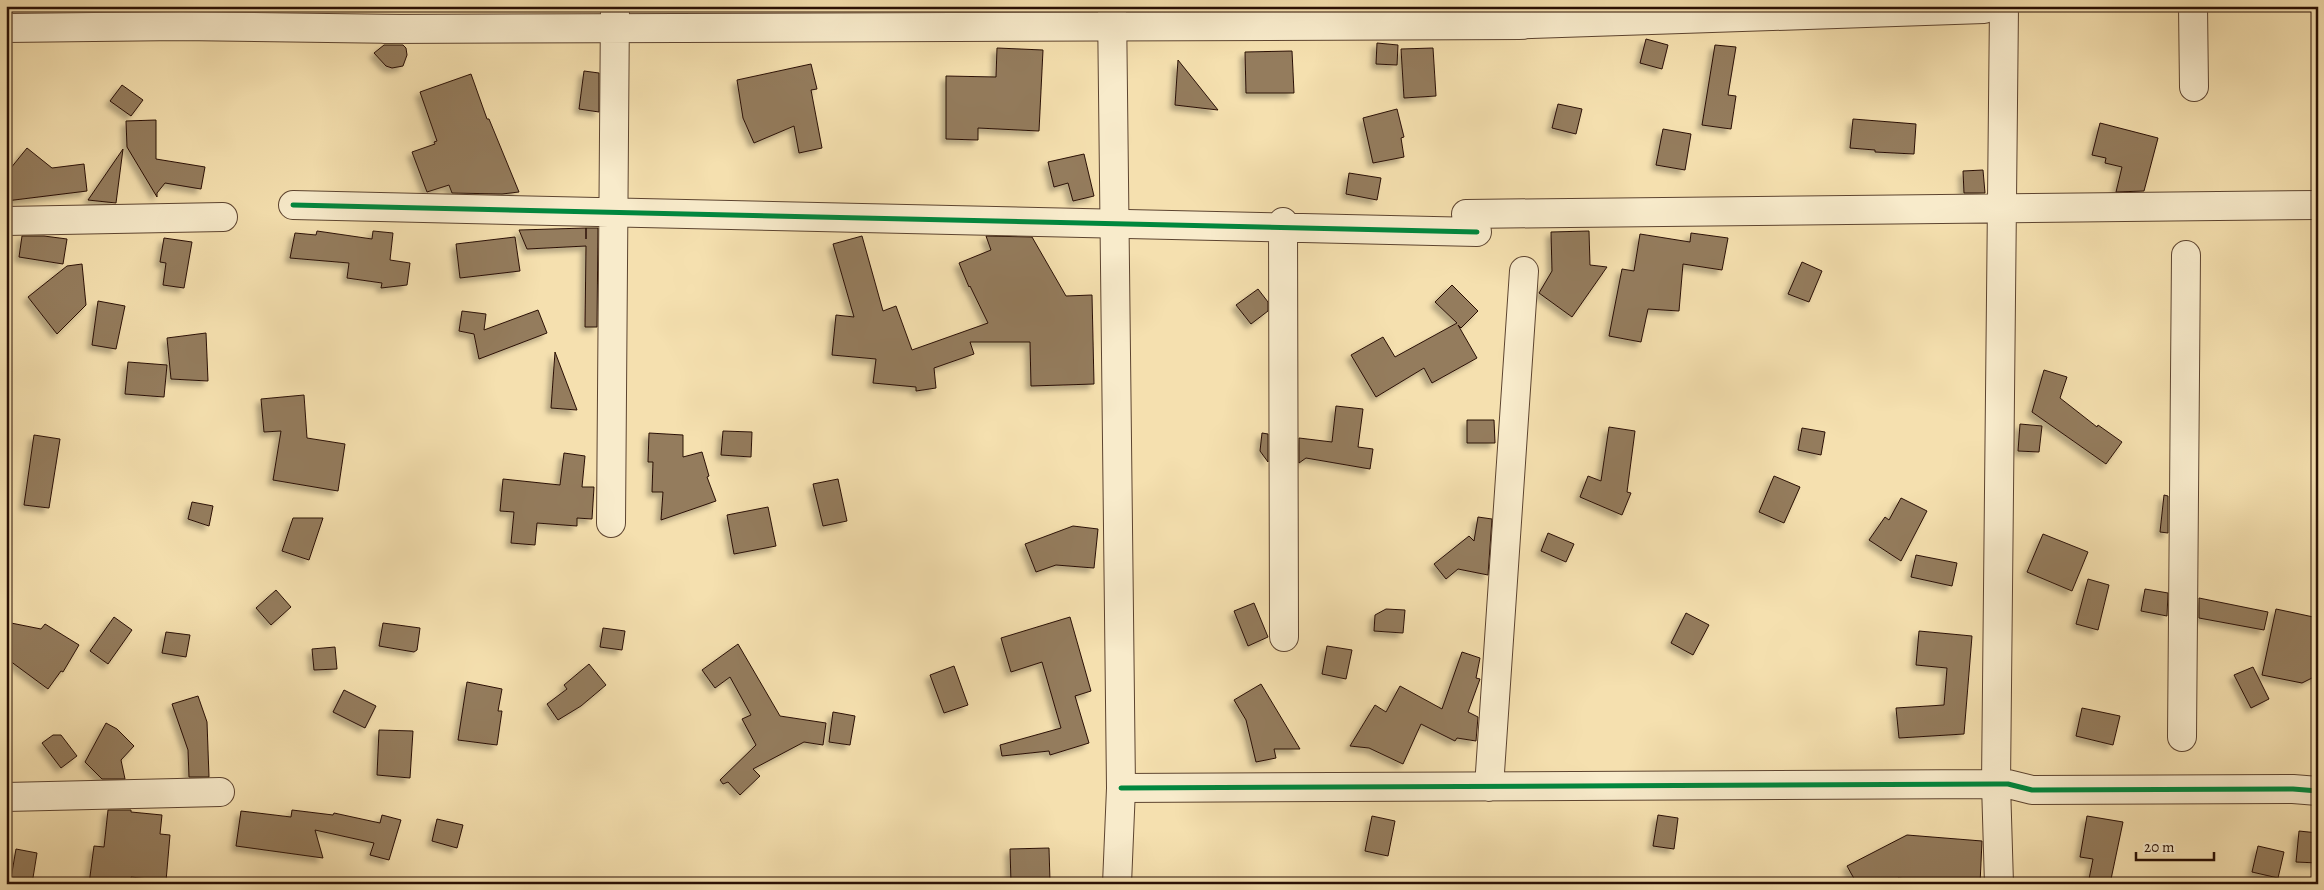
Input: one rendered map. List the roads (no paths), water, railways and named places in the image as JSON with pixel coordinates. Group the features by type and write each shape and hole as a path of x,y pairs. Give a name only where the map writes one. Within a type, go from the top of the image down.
{"street":[{"path":"611,523 616,6"},
{"path":"1112,6 1121,788 1117,884"},
{"path":"2193,6 2194,87"},
{"path":"1496,25 1994,7 1996,784 1999,884"},
{"path":"384,29 867,17 1523,25"},
{"path":"6,28 182,26 426,30"},
{"path":"293,205 1472,223 2318,206"},
{"path":"6,221 223,217"},
{"path":"1283,222 1284,637"},
{"path":"2182,737 2186,255"},
{"path":"1489,786 1524,271"},
{"path":"1121,788 2008,784 2032,790 2318,790"},
{"path":"6,797 220,792"}]}
